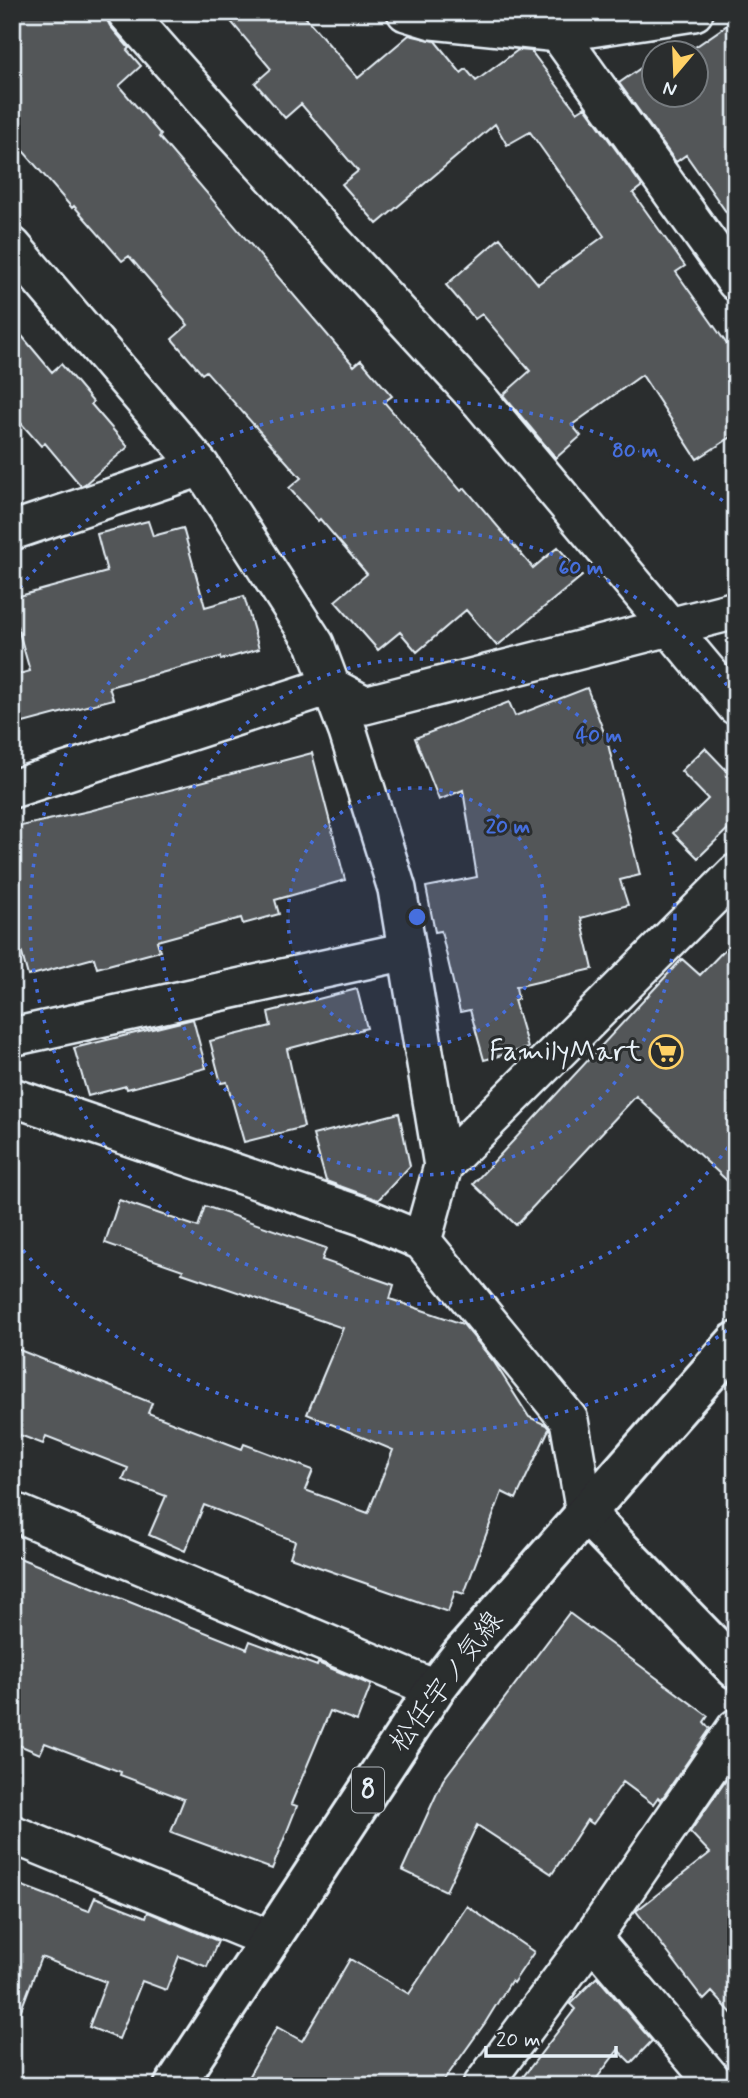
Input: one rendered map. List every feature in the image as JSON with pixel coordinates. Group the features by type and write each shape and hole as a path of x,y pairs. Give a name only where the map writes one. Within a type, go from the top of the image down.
{"main road":[{"name":"松任宇ノ気線","path":"174,2086 435,1689 736,1342"},
{"path":"585,1513 736,1669"}],"street":[{"path":"126,12 482,404 736,706"},
{"path":"406,12 432,20 558,33 694,12"},
{"path":"558,33 736,282"},
{"path":"12,246 201,467 315,644 348,732 397,889 443,1166 422,1241"},
{"path":"12,531 201,467"},
{"path":"12,789 330,686 365,705 736,610"},
{"path":"443,1166 736,873"},
{"path":"12,1037 407,951"},
{"path":"12,1097 362,1216 422,1241 569,1420 585,1513"},
{"path":"12,1511 435,1689"},
{"path":"482,2086 592,1938 736,1728"},
{"path":"12,1834 269,1939"},
{"path":"592,1938 717,2086"}],"building":[{"path":"12,12 103,12 110,26 141,66 119,86 161,135 159,137 354,366 361,360 392,396 384,402 461,491 465,488 533,568 558,547 582,576 497,646 466,610 417,652 400,632 378,650 335,601 367,574 320,519 318,521 289,488 301,478 206,371 202,374 172,339 188,325 129,256 122,261 12,138"},
{"path":"223,12 301,12 358,78 409,35 435,41 461,73 466,69 476,81 518,50 531,51 577,112 585,107 642,186 633,193 685,266 676,272 736,357 736,434 697,459 642,375 572,425 581,436 556,458 503,395 530,371 482,314 475,319 446,285 500,238 538,284 604,236 530,132 507,145 495,124 377,224 342,184 358,171 301,104 285,118 255,83 271,69"},
{"path":"736,19 736,226 686,155 676,162 619,83 640,69 640,108 710,108 708,38"},
{"path":"12,324 52,372 61,364 128,447 81,486 45,443 41,446 12,413"},
{"path":"148,521 153,536 183,528 205,607 244,596 259,649 109,687 113,699 12,726 12,676 30,671 12,607 12,598 107,572 97,534"},
{"path":"587,688 607,740 640,875 620,880 628,905 581,918 593,969 516,987 518,999 514,1000 528,1048 484,1060 470,1010 460,1012 441,931 435,932 426,887 477,877 463,790 439,800 415,738 509,702 515,716"},
{"path":"705,748 732,776 736,772 736,827 733,824 698,858 673,833 708,799 681,771"},
{"path":"312,753 345,880 275,900 279,914 243,924 241,918 157,941 160,951 97,968 94,958 28,976 12,917 12,828 89,811"},
{"name":"FamilyMart","path":"736,938 736,1189 636,1096 516,1225 473,1184 682,959 700,975"},
{"path":"357,989 367,1028 287,1049 304,1127 244,1142 227,1082 221,1083 210,1041 271,1026 268,1012"},
{"path":"193,1019 206,1068 127,1089 126,1086 88,1096 74,1048"},
{"path":"399,1113 410,1166 378,1200 326,1181 313,1135"},
{"path":"119,1200 198,1227 205,1206 326,1248 322,1260 394,1285 390,1299 463,1324 494,1362 529,1417 546,1425 549,1429 516,1499 502,1492 464,1594 455,1591 448,1612 290,1557 295,1541 204,1505 185,1551 149,1535 166,1496 123,1480 128,1468 46,1436 43,1444 12,1432 12,1347 152,1403 148,1413 242,1449 244,1444 313,1470 305,1490 368,1513 393,1450 307,1414 343,1328 182,1273 183,1270 105,1243"},
{"path":"12,1555 247,1649 250,1641 317,1666 318,1663 371,1685 357,1721 330,1711 291,1804 297,1806 272,1869 171,1832 184,1799 45,1743 40,1754 12,1742"},
{"path":"569,1613 708,1716 704,1722 710,1729 661,1800 658,1797 653,1804 623,1782 593,1824 587,1820 552,1874 477,1825 446,1891 402,1870 443,1780"},
{"path":"736,1766 736,2018 712,1992 704,2000 636,1911 710,1853 690,1832"},
{"path":"12,1882 89,1911 95,1897 146,1917 148,1912 218,1941 207,1967 179,1956 166,1990 142,1981 119,2039 89,2027 106,1982 41,1957 16,2023 12,2022"},
{"path":"467,1906 534,1952 513,1983 511,1981 440,2086 243,2086 277,2027 302,2041 350,1959 409,1994"},
{"path":"597,1977 652,2041 631,2063 618,2050 591,2086 516,2086 575,2009 570,2004"}],"place":[{"name":"FamilyMart","path":"666,1052"}]}
